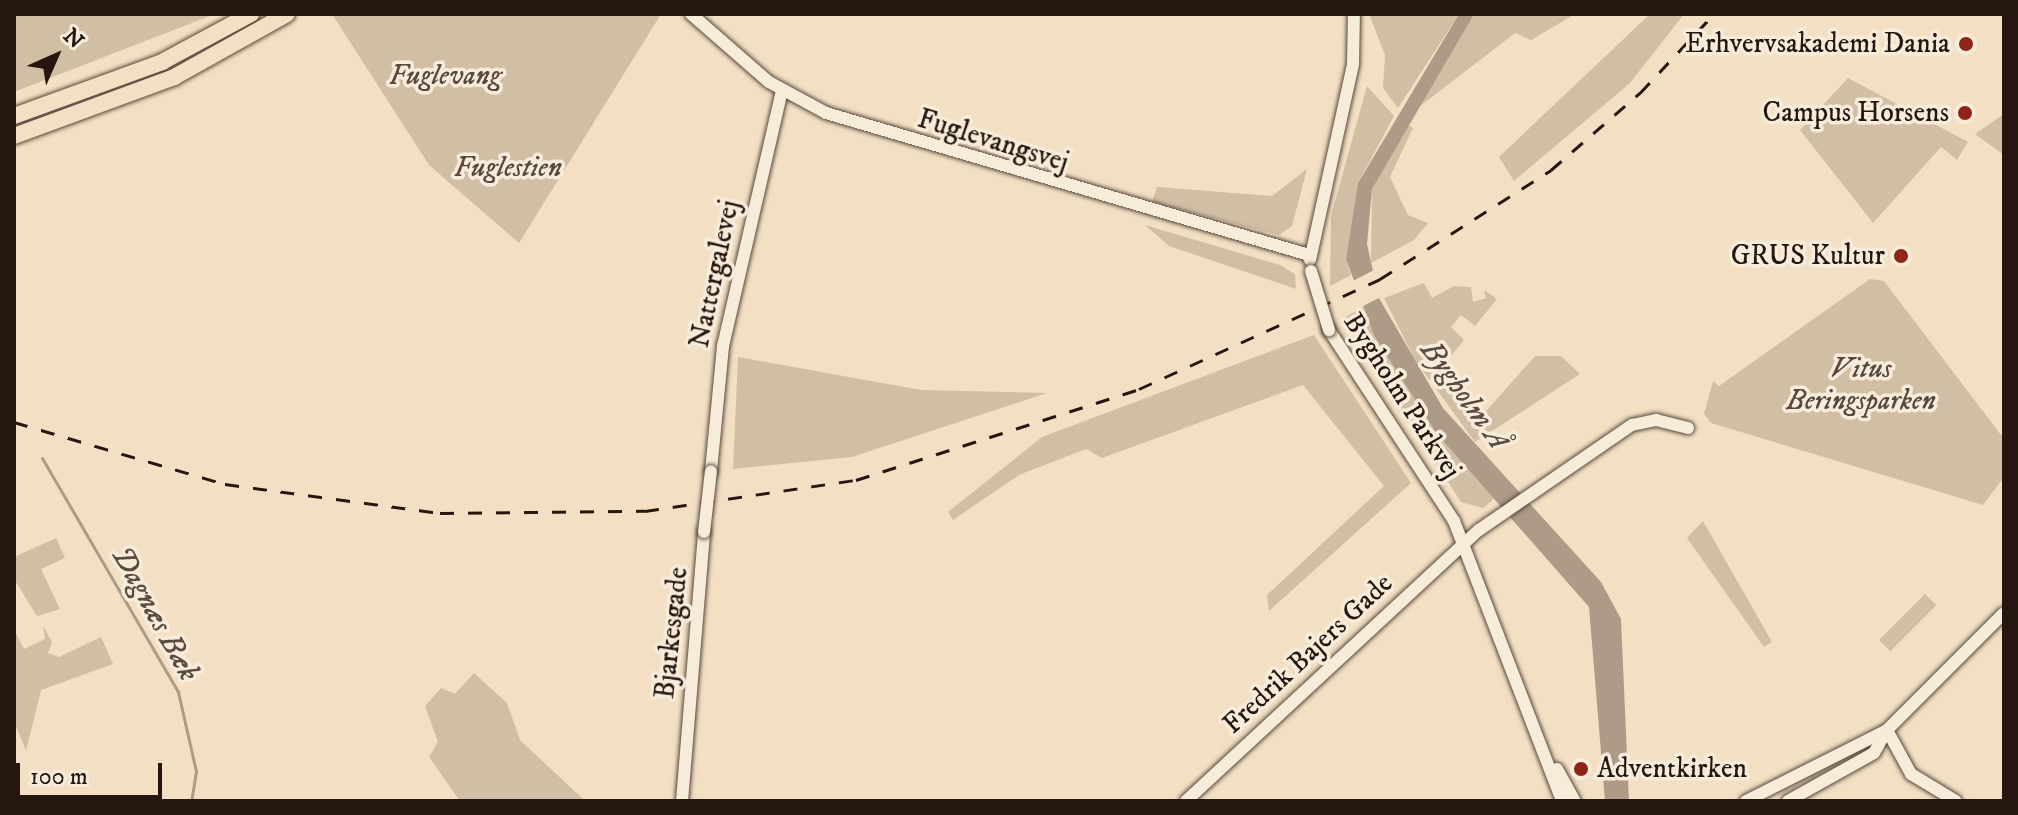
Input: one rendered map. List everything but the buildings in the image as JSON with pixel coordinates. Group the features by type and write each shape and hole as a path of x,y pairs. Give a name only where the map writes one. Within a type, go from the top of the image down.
{"main road":[{"path":"14,116 162,62 251,14"},
{"path":"14,136 174,77 287,14"}],"street":[{"name":"Fuglevangsvej","path":"691,14 782,91 923,145 1309,255"},
{"name":"Bygholm Parkvej","path":"1354,14 1353,64 1309,255 1311,271 1329,330 1464,543 1562,801"},
{"name":"Nattergalevej","path":"711,471 720,367 782,91"},
{"name":"Fredrik Bajers Gade","path":"1186,801 1464,543 1501,514 1632,425 1656,420 1688,428"},
{"name":"Bjarkesgade","path":"682,801 711,471"},
{"path":"1788,801 1863,761 1887,730 2004,613"},
{"path":"1746,801 1887,730"},
{"path":"1887,730 1911,774 1956,801"},
{"name":"Bygholm Parkvej","path":"1542,742 1575,801"}],"green space":[{"path":"14,14 215,14 14,92"},
{"path":"332,14 661,14 519,243 429,165"},
{"path":"1369,14 1459,14 1398,108 1383,88 1385,55"},
{"path":"1474,14 1575,14 1531,40 1515,33 1410,114"},
{"path":"1650,14 1684,14 1630,83 1514,181 1499,157"},
{"path":"1848,78 1968,142 1957,160 1941,147 1873,223 1800,130"},
{"path":"1367,86 1394,116 1358,183 1346,259 1351,275 1330,286 1331,216"},
{"path":"2004,114 2004,155 1975,134"},
{"path":"1405,123 1413,128 1390,177 1408,215 1428,223 1414,240 1371,263 1372,189"},
{"path":"1307,169 1292,226 1279,235 1152,202 1157,187 1272,196"},
{"path":"1145,225 1280,265 1295,274 1296,289 1169,246"},
{"name":"Vitus Beringsparken","path":"1870,279 1884,281 2004,439 2004,477 1983,505 1711,423 1704,414 1713,381 1719,386"},
{"path":"1424,283 1432,298 1454,286 1471,287 1473,302 1486,298 1484,290 1497,299 1475,326 1461,315 1451,327 1464,340 1434,377 1480,418 1535,356 1561,356 1580,374 1475,442 1415,360 1384,298"},
{"path":"1363,307 1437,434 1494,499 1483,508 1461,502 1344,318"},
{"path":"1314,335 1411,483 1269,611 1267,595 1384,486 1303,385 1102,458 1086,449 1019,475 953,520 948,512 1042,437"},
{"path":"738,357 921,390 1047,393 852,457 733,469"},
{"path":"1703,521 1772,642 1764,647 1687,538"},
{"path":"56,538 65,558 41,569 60,609 37,616 14,579 14,557"},
{"path":"1925,594 1936,605 1890,651 1879,640"},
{"path":"43,626 52,642 48,653 59,657 101,637 113,664 41,690 26,751 14,721 14,629 24,649 45,639"},
{"path":"474,673 507,703 520,740 584,800 460,801 429,757 438,742 425,706 441,688 455,694"}],"shaded area":[{"name":"Bygholm Å","path":"1459,14 1474,14 1372,189 1367,244 1379,298 1443,408 1601,582 1621,619 1629,801 1605,801 1589,607 1437,434 1374,335 1346,259 1358,183"}],"pier":[{"path":"1376,269 1383,296 1359,308 1349,283"}],"waterway":[{"name":"Dagnæs Bæk","path":"42,458 178,692 196,771 191,801"}],"railway":[{"path":"14,422 225,484 440,513 645,511 856,480 1139,389 1380,279 1551,170 1640,93 1714,14"}],"place":[{"name":"Erhvervsakademi Dania","path":"1966,44"},
{"name":"Campus Horsens","path":"1965,113"},
{"name":"GRUS Kultur","path":"1901,256"},
{"name":"Adventkirken","path":"1581,769"}],"park label":[{"name":"Fuglevang","path":"445,76"},
{"name":"Fuglestien","path":"508,168"}]}
